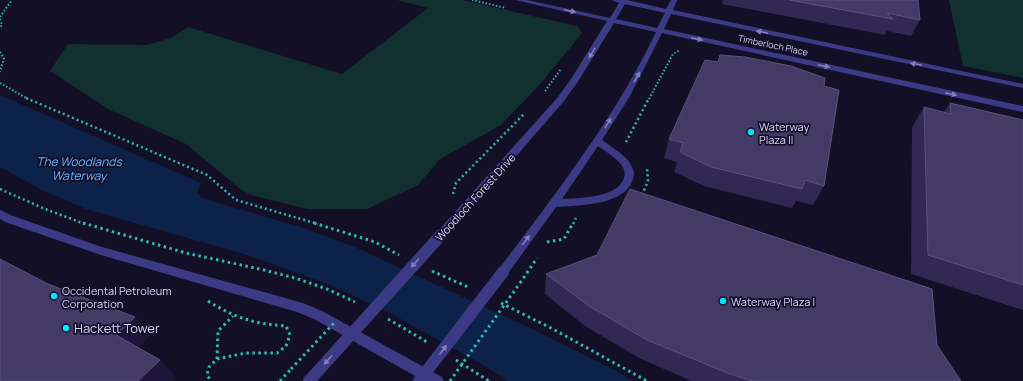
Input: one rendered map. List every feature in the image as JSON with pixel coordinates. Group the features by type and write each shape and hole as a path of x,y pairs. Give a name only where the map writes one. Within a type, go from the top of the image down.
{"street":[{"name":"Timberloch Place","path":"518,0 1023,109"},
{"name":"Timberloch Place","path":"614,0 1023,86"},
{"path":"419,381 502,272 597,141 642,68 674,0"},
{"name":"Woodloch Forest Drive","path":"309,381 561,100 624,1"},
{"path":"552,204 604,197 617,193 624,187 630,177 630,171 616,155 597,141"},
{"path":"0,214 9,219 101,251 281,301 318,315 437,381"}],"path":[{"path":"0,28 2,25 0,18 12,0"},
{"path":"472,0 509,8"},
{"path":"0,52 4,58 0,72"},
{"path":"540,96 564,65"},
{"path":"0,83 28,99 207,176 236,200 353,234 375,242 402,256"},
{"path":"452,198 456,183 524,113"},
{"path":"429,269 470,289"},
{"path":"211,381 207,375 209,367 217,359 246,353 277,353 286,346 290,335 286,326 262,325 233,316 202,296 212,282"},
{"path":"450,381 520,283"},
{"path":"497,302 551,328 647,381"},
{"path":"217,359 218,332 233,316"},
{"path":"280,381 290,369"}],"green space":[{"path":"397,0 462,0 577,26 582,33 543,81 501,125 440,159 418,185 367,209 307,209 251,195 240,189 186,144 110,110 50,71 68,44 147,45 171,38 188,27 342,74 428,8"},
{"path":"949,0 1023,0 1023,78 963,66"}],"water":[{"name":"The Woodlands Waterway","path":"0,95 201,183 197,192 202,198 307,229 357,248 530,328 613,369 633,381 508,381 485,366 386,311 330,285 244,254 86,209 40,189 0,167"}],"building":[{"path":"789,0 918,0 920,20 887,13 893,19"},
{"name":"Waterway Plaza II","path":"720,55 745,57 791,66 825,78 824,86 839,90 824,186 805,180 802,189 711,167 680,152 683,143 669,139 705,60 718,62"},
{"path":"950,103 1023,120 1023,285 928,255 924,107 951,114"},
{"name":"Waterway Plaza I","path":"630,189 932,289 937,345 961,381 753,381 730,374 647,340 589,306 546,274 597,255"},
{"name":"Occidental Petroleum Corporation","path":"0,259 48,284 135,317 116,335 160,360 138,381 0,381"}],"place":[{"name":"Waterway Plaza II","path":"751,132"},
{"name":"Occidental Petroleum Corporation","path":"54,296"},
{"name":"Waterway Plaza I","path":"723,301"},
{"name":"Hackett Tower","path":"66,328"}]}
